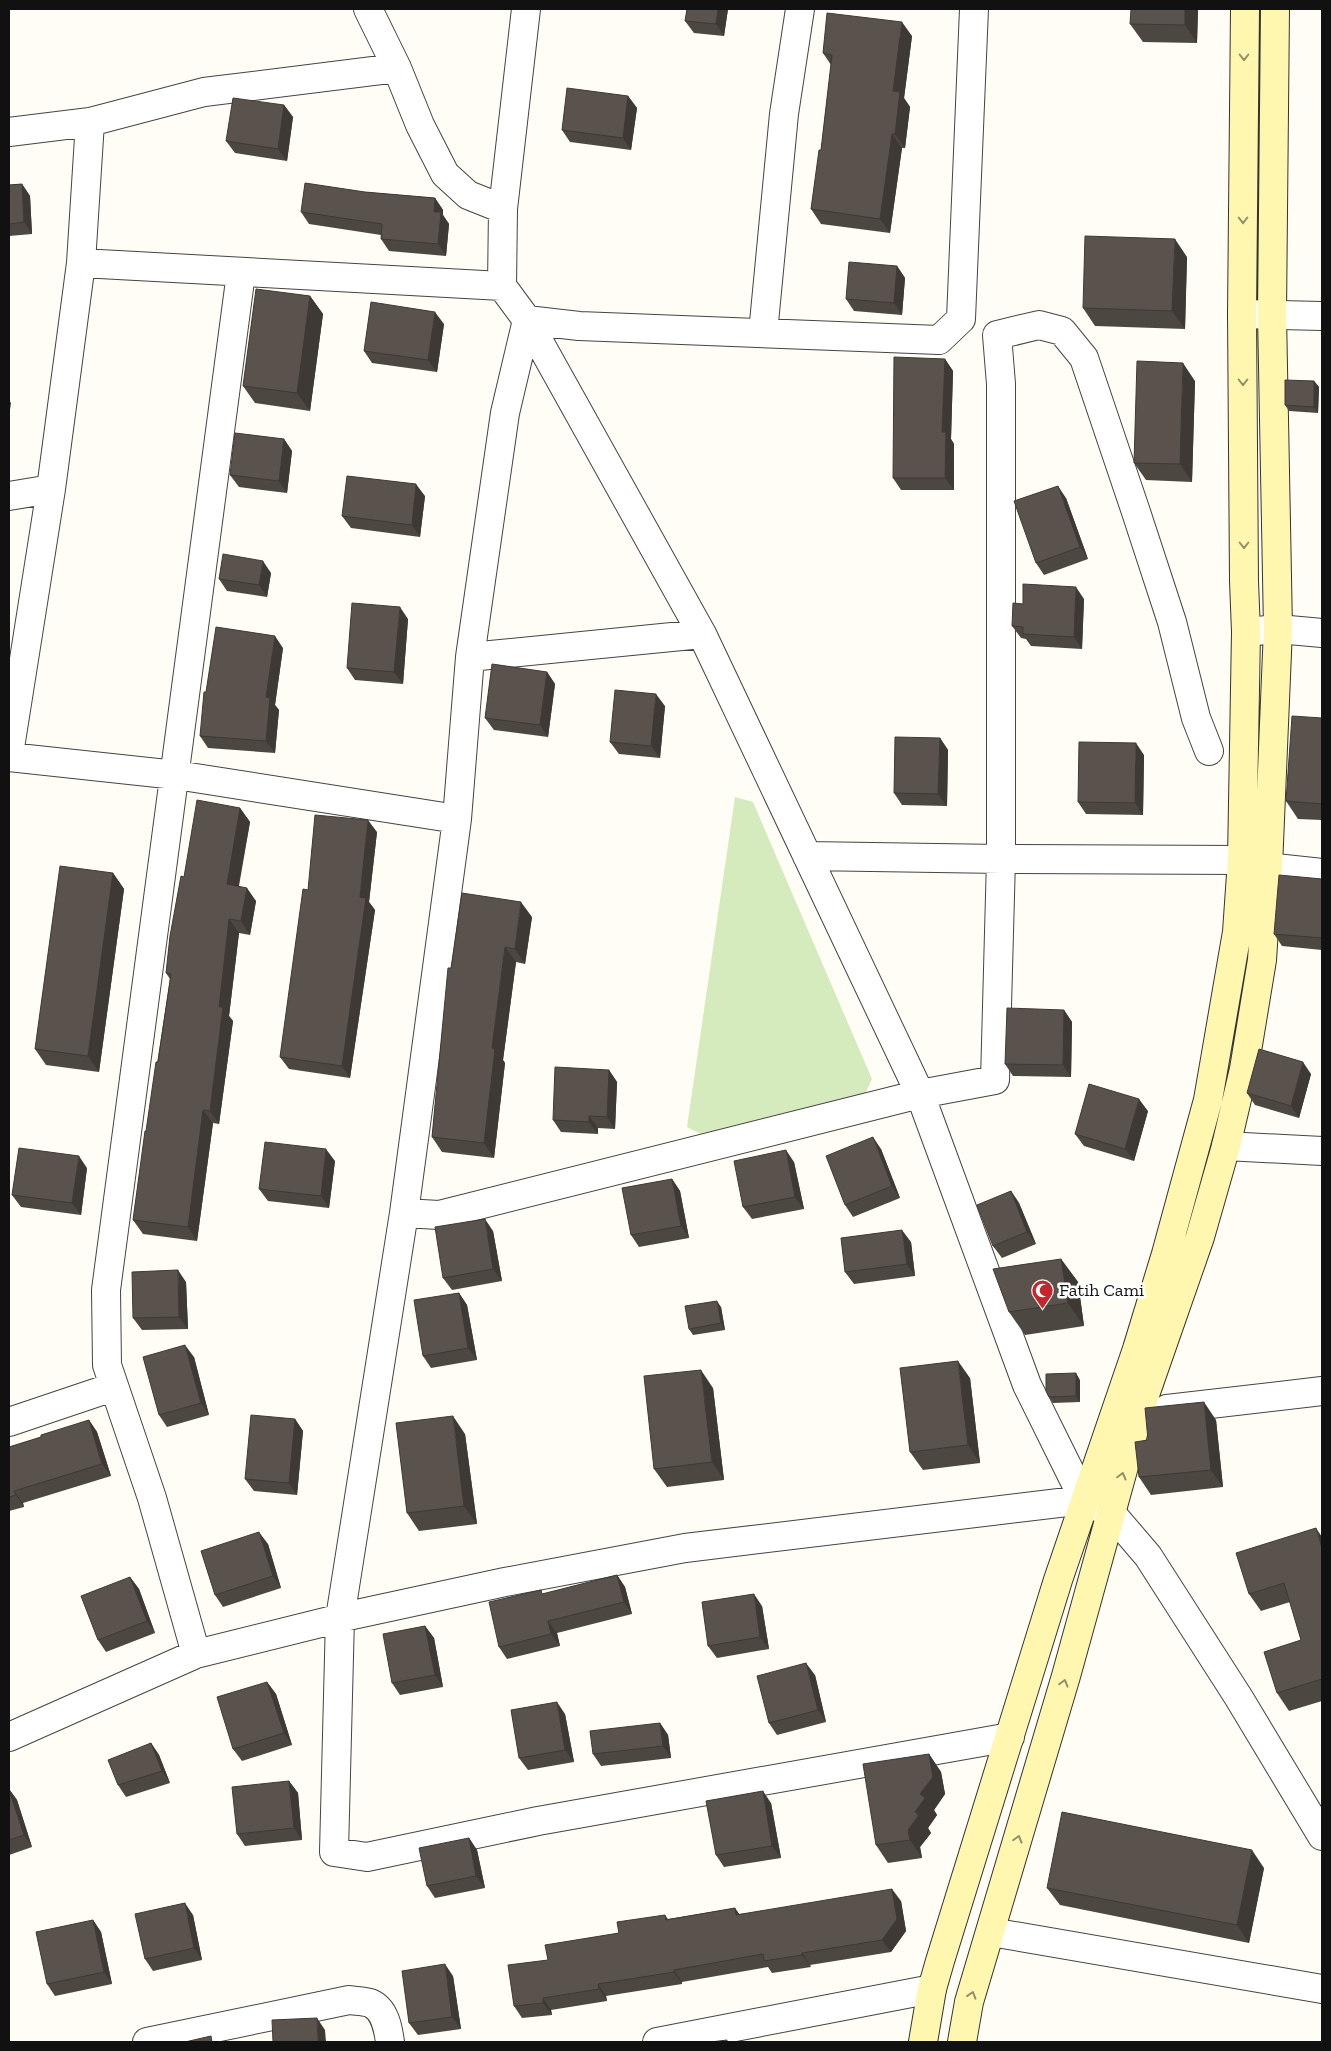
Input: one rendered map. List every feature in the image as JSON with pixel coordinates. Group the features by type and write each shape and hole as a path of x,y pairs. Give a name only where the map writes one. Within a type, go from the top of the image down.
{"main road":[{"path":"923,2042 932,1989 1058,1580 1137,1349 1166,1254 1208,1100 1237,932 1242,860 1246,632 1242,314 1245,9"},
{"path":"962,2042 969,2002 1112,1514 1139,1412 1200,1237 1226,1146 1244,1069 1262,960 1268,867 1278,629 1272,314 1275,9"}],"street":[{"path":"368,9 397,68 420,125 445,174 468,195 503,209"},
{"path":"526,9 503,209 502,286 527,320 702,634 920,1094 1027,1385 1084,1500"},
{"path":"764,333 784,114 800,9"},
{"path":"527,320 579,326 940,340 961,319 974,9"},
{"path":"9,132 90,122 204,92 397,68"},
{"path":"90,122 81,263 51,489 9,755 176,775 457,819"},
{"path":"81,263 502,286"},
{"path":"196,1654 152,1498 107,1365 106,1290 176,775 241,273"},
{"path":"1242,314 1322,316"},
{"path":"961,319 997,334 1039,325 1062,331 1084,358 1172,622 1196,718 1209,751"},
{"path":"527,320 505,414 470,656 457,819 404,1213 340,1618 334,1852 367,1857 538,1821 1010,1737"},
{"path":"404,1213 439,1215 920,1094 995,1080 1001,859 1001,384 997,334"},
{"path":"9,496 51,489"},
{"path":"1246,632 1278,629 1322,633"},
{"path":"470,656 702,634"},
{"path":"807,856 1242,860 1268,867 1322,873"},
{"path":"1226,1146 1322,1151"},
{"path":"9,1422 113,1387"},
{"path":"1139,1412 1322,1391"},
{"path":"9,1738 196,1654 340,1618 504,1582 685,1548 1084,1500 1112,1514 1148,1556 1322,1836"},
{"path":"991,1932 1322,1989"},
{"path":"657,2042 932,1989"},
{"path":"147,2042 349,2000 371,2003 381,2013 388,2025 390,2042"}],"green space":[{"path":"735,797 753,802 872,1079 865,1094 703,1135 687,1127"}],"building":[{"path":"687,9 718,9 716,24 685,21"},
{"path":"1131,9 1185,9 1185,25 1130,24"},
{"path":"827,13 902,22 893,91 900,92 895,134 892,134 880,219 811,209 819,150 821,150 832,55 823,53"},
{"path":"567,88 628,96 623,138 562,130"},
{"path":"233,98 284,105 278,149 226,141"},
{"path":"305,183 365,192 435,198 434,212 441,212 438,244 381,239 382,224 301,212"},
{"path":"22,184 24,222 9,224 9,185"},
{"path":"1085,236 1175,239 1172,311 1083,308"},
{"path":"849,262 897,266 894,303 846,299"},
{"path":"256,289 310,296 297,393 243,386"},
{"path":"371,302 435,312 428,360 364,351"},
{"path":"894,357 945,359 942,432 946,432 945,478 893,478"},
{"path":"1137,361 1183,363 1180,464 1134,463"},
{"path":"1285,380 1314,381 1314,407 1285,405"},
{"path":"235,433 284,439 279,481 230,475"},
{"path":"347,476 416,484 412,525 342,516"},
{"path":"1058,486 1080,547 1036,563 1014,501"},
{"path":"223,554 263,561 259,585 219,579"},
{"path":"1023,584 1076,587 1074,637 1023,634 1023,627 1012,626 1013,603 1023,604"},
{"path":"352,603 400,607 394,672 347,668"},
{"path":"216,627 275,636 266,697 270,698 266,741 200,736 204,692 206,692"},
{"path":"492,664 547,672 540,725 485,718"},
{"path":"615,690 656,694 651,746 610,742"},
{"path":"1292,716 1322,718 1322,804 1286,801"},
{"path":"895,737 940,738 938,794 894,793"},
{"path":"1079,742 1136,743 1135,803 1078,802"},
{"path":"197,800 240,808 227,884 247,888 241,921 229,919 219,1007 223,1007 210,1111 203,1110 188,1227 133,1220 145,1131 156,1062 158,1062 171,974 166,973 170,936 181,876 184,877"},
{"path":"315,815 368,820 360,897 366,898 342,1066 280,1057 303,889 308,890"},
{"path":"60,866 113,873 88,1056 35,1049"},
{"path":"1279,875 1322,879 1322,938 1274,934"},
{"path":"462,893 521,902 515,949 505,947 492,1048 495,1049 484,1143 432,1137 448,968 451,968"},
{"path":"1007,1008 1064,1010 1063,1065 1005,1064"},
{"path":"1259,1049 1303,1062 1291,1106 1247,1093"},
{"path":"555,1067 609,1070 607,1117 589,1116 589,1122 553,1120"},
{"path":"1089,1084 1139,1099 1125,1149 1075,1134"},
{"path":"873,1137 892,1186 845,1205 826,1156"},
{"path":"265,1142 326,1149 321,1196 259,1189"},
{"path":"19,1148 79,1156 72,1203 12,1195"},
{"path":"786,1150 795,1197 743,1207 734,1161"},
{"path":"672,1179 681,1226 631,1235 622,1188"},
{"path":"1011,1191 1027,1232 993,1246 977,1205"},
{"path":"485,1219 493,1269 443,1278 435,1227"},
{"path":"902,1230 907,1264 845,1272 841,1238"},
{"path":"1061,1259 1068,1303 1009,1312 993,1269"},
{"path":"178,1270 179,1317 133,1318 132,1272"},
{"path":"459,1293 468,1348 423,1356 414,1300"},
{"path":"717,1301 721,1323 689,1329 685,1306"},
{"path":"185,1345 201,1403 159,1415 143,1357"},
{"path":"958,1361 968,1445 910,1452 900,1368"},
{"path":"701,1370 712,1462 654,1469 644,1376"},
{"path":"1076,1373 1076,1396 1049,1397 1046,1391 1046,1374"},
{"path":"1204,1402 1211,1470 1139,1477 1135,1442 1148,1440 1145,1408"},
{"path":"251,1415 295,1419 289,1483 245,1479"},
{"path":"453,1416 464,1506 407,1513 396,1423"},
{"path":"89,1420 102,1464 14,1491 16,1495 9,1497 9,1447"},
{"path":"1316,1528 1322,1548 1322,1679 1277,1693 1264,1652 1301,1640 1284,1583 1249,1594 1236,1553"},
{"path":"259,1532 273,1576 215,1595 201,1551"},
{"path":"617,1575 624,1602 548,1621 551,1634 499,1647 489,1602 541,1590 542,1594"},
{"path":"130,1577 147,1621 98,1640 81,1596"},
{"path":"754,1594 760,1637 708,1646 702,1602"},
{"path":"425,1626 435,1675 392,1683 383,1634"},
{"path":"806,1663 818,1710 769,1723 757,1676"},
{"path":"267,1682 284,1733 233,1749 217,1697"},
{"path":"557,1702 565,1750 519,1758 511,1710"},
{"path":"660,1723 663,1746 593,1754 590,1731"},
{"path":"151,1743 162,1771 118,1785 108,1760"},
{"path":"929,1754 933,1777 920,1794 925,1798 915,1812 919,1815 908,1830 910,1840 876,1845 863,1764"},
{"path":"289,1781 294,1828 237,1834 232,1787"},
{"path":"9,1790 24,1835 9,1840"},
{"path":"763,1791 772,1846 716,1855 706,1801"},
{"path":"1062,1812 1252,1850 1237,1925 1047,1888"},
{"path":"469,1838 476,1876 427,1886 419,1848"},
{"path":"892,1889 897,1919 882,1940 764,1961 763,1954 674,1970 674,1972 598,1984 599,1989 543,1998 543,2003 514,2006 508,1965 548,1960 545,1945 619,1933 617,1922 665,1915 666,1920 735,1908 736,1915"},
{"path":"185,1903 194,1948 145,1959 135,1914"},
{"path":"93,1920 104,1972 47,1984 36,1932"},
{"path":"445,1964 452,2017 409,2023 402,1971"},
{"path":"317,2018 318,2042 273,2042 272,2020"},
{"path":"211,2036 212,2042 185,2042"},
{"path":"727,2040 727,2042 711,2042"}],"place":[{"name":"Fatih Cami","path":"1043,1309"}]}
